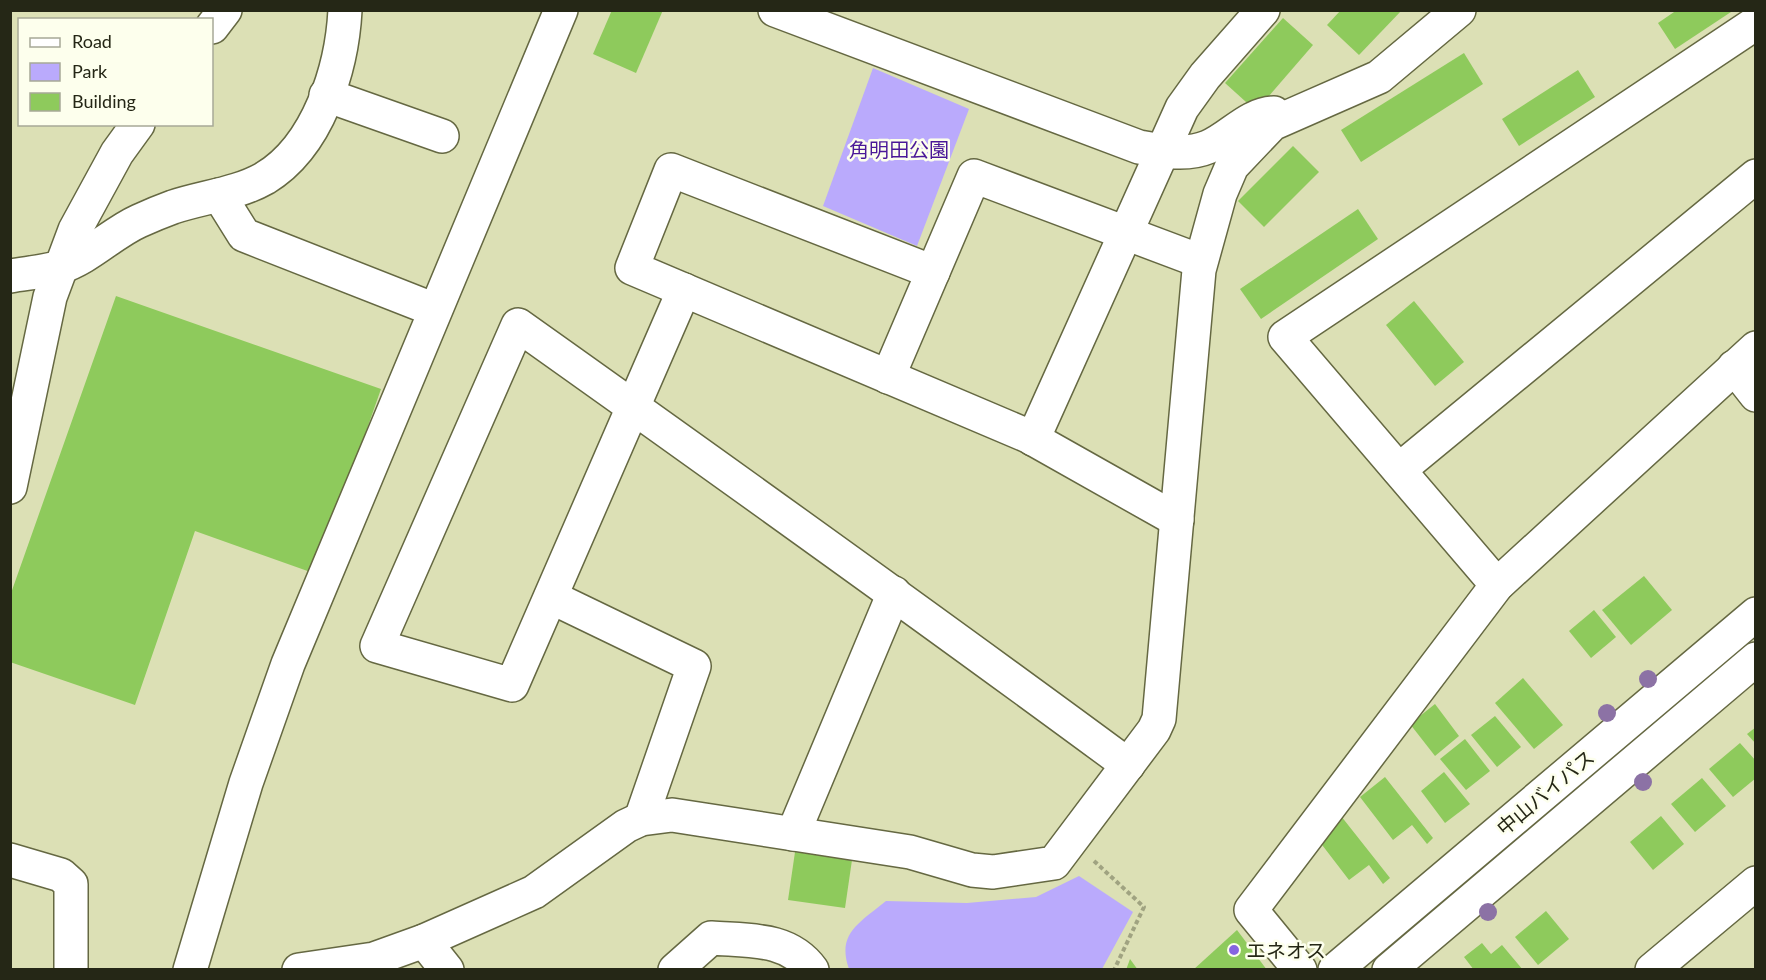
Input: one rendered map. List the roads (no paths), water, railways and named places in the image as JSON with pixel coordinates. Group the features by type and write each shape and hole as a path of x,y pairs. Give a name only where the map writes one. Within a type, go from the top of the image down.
{"street":[{"path":"213,26 225,10"},
{"path":"10,276 61,267 133,224 173,207 219,195 263,179 285,163 302,142 326,95 344,35 345,10"},
{"path":"190,969 246,783 288,664 561,10"},
{"path":"775,10 1139,147 1188,152 1208,147 1236,127 1269,113 1299,112"},
{"path":"299,969 374,959 424,941 534,892 626,825 640,819 672,815 910,852 972,870 993,872 1054,863 1154,730 1159,719 1200,261 1220,194 1232,166 1272,124 1379,76 1460,10"},
{"path":"1033,439 1162,151 1188,100 1254,15"},
{"path":"1497,585 1285,337 1755,23"},
{"path":"326,95 442,136"},
{"path":"10,487 50,297 75,230 117,153 137,126"},
{"path":"933,272 671,170 632,268 1033,439 1177,520"},
{"path":"888,377 974,176 1200,261"},
{"path":"1399,470 1755,176"},
{"path":"219,195 244,235 435,310"},
{"path":"684,290 633,407 550,597 512,685 377,646 518,325 633,407 894,593 1128,765"},
{"path":"1300,969 1251,910 1497,585 1745,357 1755,395"},
{"path":"793,834 894,593"},
{"path":"550,597 694,666 640,819"},
{"name":"中山バイパス","path":"1335,969 1755,614"},
{"name":"中山バイパス","path":"1389,969 1755,659"},
{"path":"10,860 61,875 71,884 71,969"},
{"path":"1652,969 1755,883"},
{"path":"675,969 711,938 774,944 801,955 812,969"},
{"path":"424,941 447,969"}],"place":[{"name":"エネオス","path":"1234,950"}],"park label":[{"name":"角明田公園","path":"899,149"}]}
